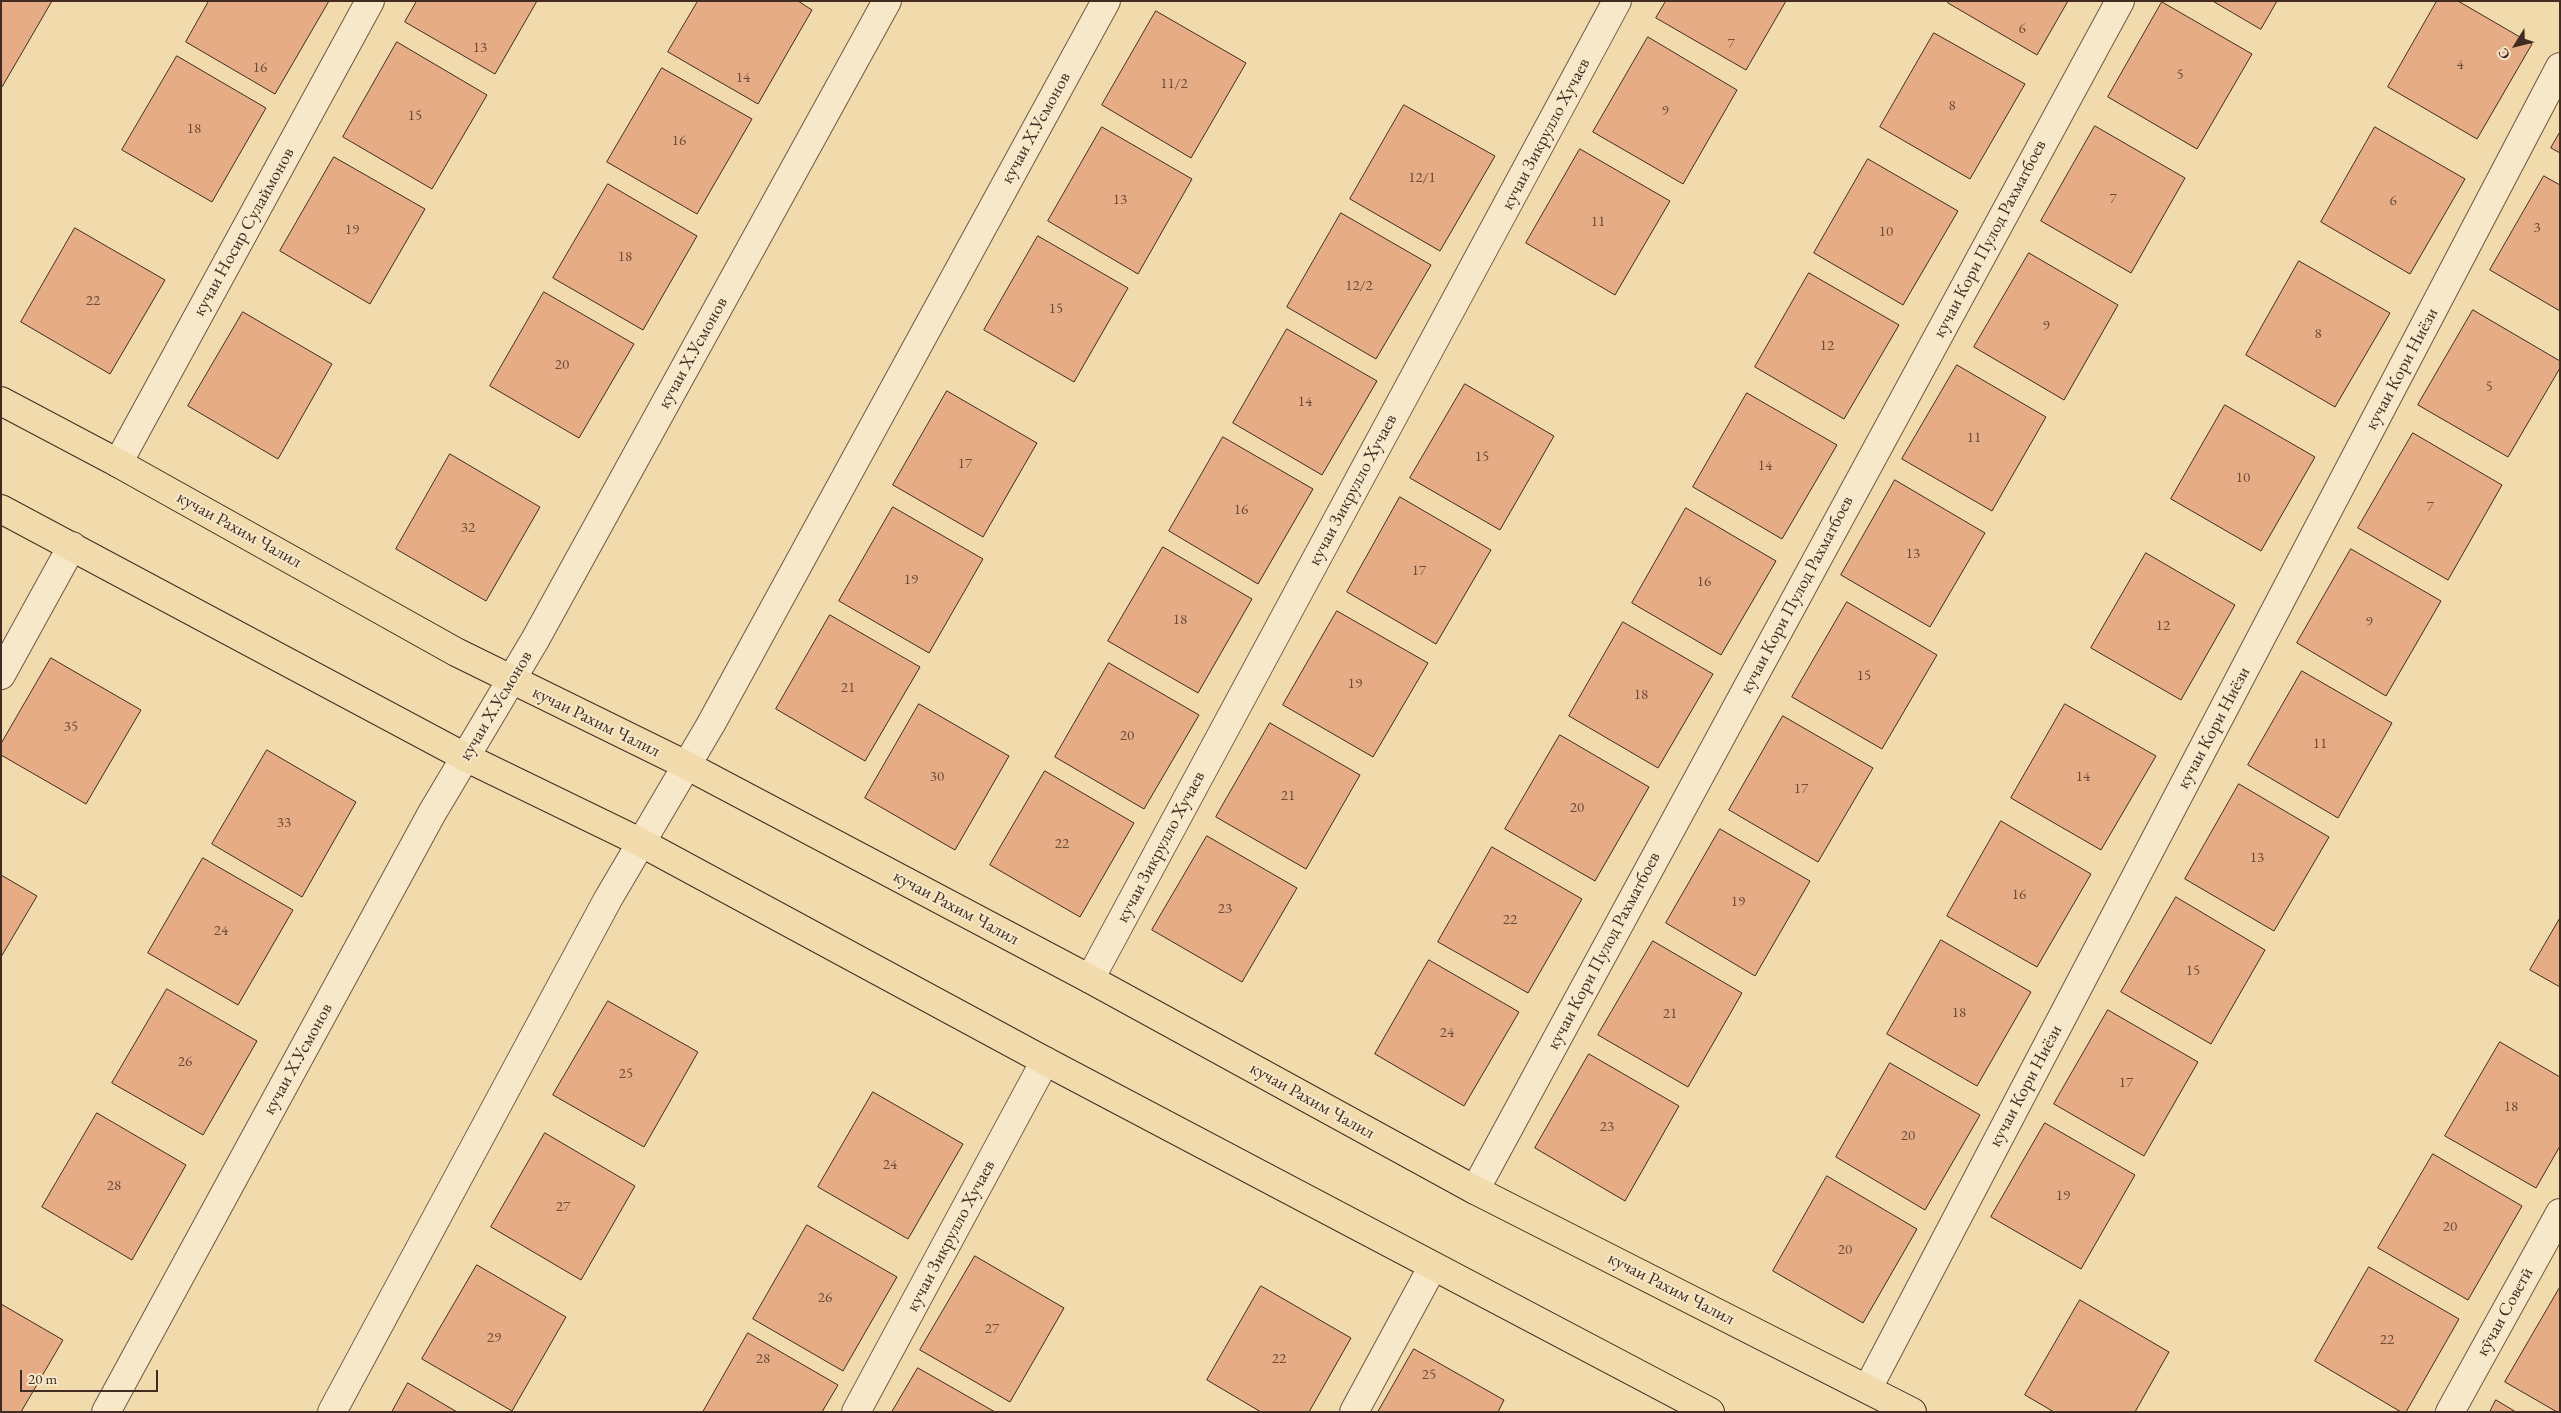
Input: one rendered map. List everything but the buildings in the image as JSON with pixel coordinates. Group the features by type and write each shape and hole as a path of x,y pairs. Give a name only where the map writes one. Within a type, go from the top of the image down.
{"main road":[{"name":"кучаи Рахим Чалил","path":"1,401 118,463 512,681 686,765 1090,979 1475,1190 1912,1412"},
{"path":"1,509 465,757 640,842 1045,1061 1710,1412"}],"street":[{"name":"кучаи Носир Сулаймонов","path":"118,463 370,1"},
{"name":"кучаи Х.Усмонов","path":"106,1412 422,830 512,681 887,1"},
{"name":"кучаи Х.Усмонов","path":"332,1412 640,842 711,724 1106,1"},
{"name":"кучаи Зикрулло Хучаев","path":"1090,979 1617,1"},
{"name":"кучаи Кори Пулод Рахматбоев","path":"1475,1190 2120,1"},
{"name":"кучаи Кори Ниёзи","path":"1868,1388 2560,67"},
{"path":"1,675 72,546"},
{"name":"кучаи Зикрулло Хучаев","path":"856,1412 1045,1061"},
{"name":"кӯчаи Советӣ","path":"2450,1412 2560,1213"},
{"path":"1354,1412 1433,1266"}]}
